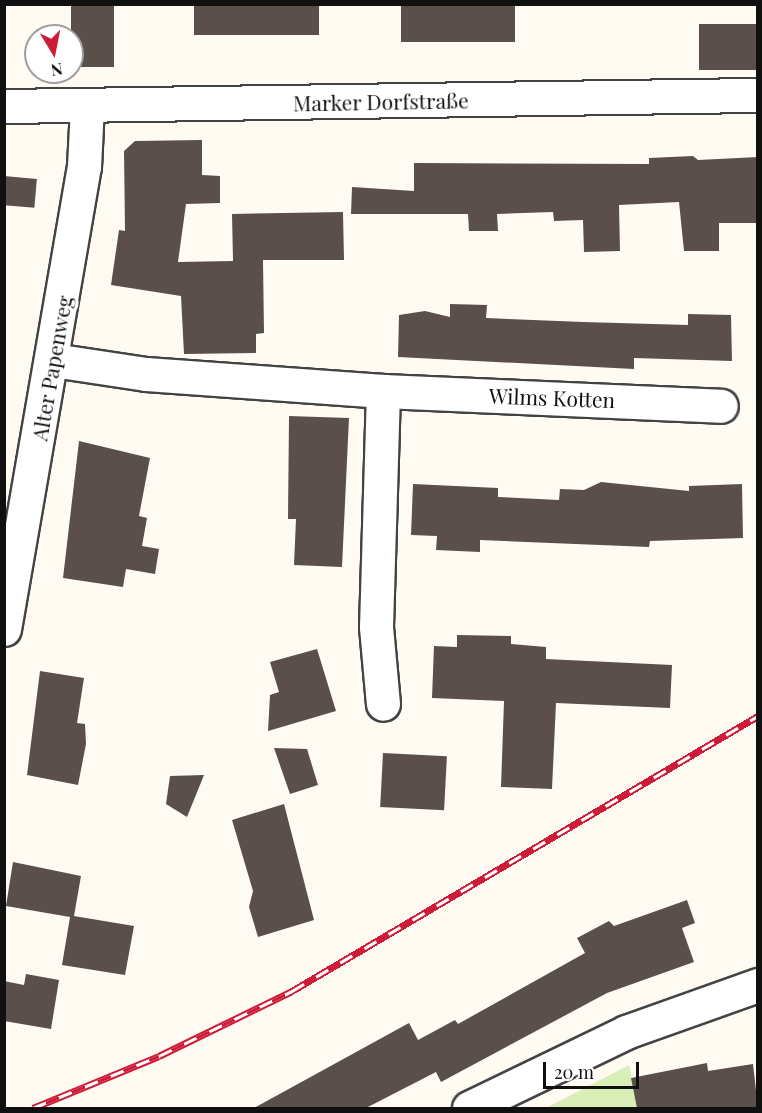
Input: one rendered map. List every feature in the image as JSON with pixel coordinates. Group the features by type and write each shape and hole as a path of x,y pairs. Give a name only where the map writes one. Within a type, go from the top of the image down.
{"street":[{"name":"Marker Dorfstraße","path":"4,106 758,95"},
{"name":"Alter Papenweg","path":"4,629 53,360 84,167 87,105"},
{"name":"Wilms Kotten","path":"53,360 146,374 383,391 721,406"},
{"path":"383,391 376,627 383,704"},
{"path":"469,1108 626,1032 758,985"}],"green space":[{"path":"629,1065 638,1108 546,1108"}],"building":[{"path":"71,4 114,4 114,67 84,67 84,24 71,24"},
{"path":"194,4 319,4 319,35 194,35"},
{"path":"401,4 515,4 515,42 401,42"},
{"path":"699,24 758,24 758,70 699,70"},
{"path":"202,140 202,175 220,176 220,203 186,204 178,262 233,261 232,214 343,212 344,260 263,260 264,333 256,334 256,353 184,354 181,296 111,285 119,230 125,231 124,151 135,141"},
{"path":"693,156 698,160 758,157 758,223 719,223 719,251 684,251 679,202 619,205 620,251 584,252 583,220 554,221 553,212 497,214 498,231 469,231 468,214 351,214 352,187 414,191 414,163 649,164 649,158"},
{"path":"4,176 37,179 34,208 4,205"},
{"path":"450,304 487,305 486,318 583,322 688,325 688,314 731,315 732,361 634,358 634,369 398,357 399,315 425,311 450,317"},
{"path":"289,416 349,418 342,567 294,565 296,519 288,519"},
{"path":"79,441 150,458 139,516 147,518 142,546 159,549 155,574 126,569 123,587 63,578"},
{"path":"601,482 689,491 689,486 742,484 743,538 650,541 649,547 480,540 480,552 436,550 437,536 411,535 413,484 498,488 498,497 559,500 560,489 584,490"},
{"path":"457,635 511,636 511,644 546,647 546,659 672,665 670,708 556,703 552,789 501,787 504,701 432,698 434,646 457,647"},
{"path":"317,649 336,711 268,731 270,695 279,692 270,662"},
{"path":"40,671 84,678 77,723 85,724 86,744 78,785 27,775"},
{"path":"274,748 307,749 318,785 290,794"},
{"path":"383,753 447,756 444,810 380,807"},
{"path":"204,775 187,817 166,804 170,776"},
{"path":"284,804 314,920 258,937 249,907 253,891 232,820"},
{"path":"13,862 81,876 74,916 134,926 125,975 62,965 70,917 6,906"},
{"path":"687,900 695,923 682,928 694,962 607,993 441,1082 436,1072 366,1108 254,1108 409,1023 418,1040 455,1020 458,1024 585,953 577,938 609,921 614,926"},
{"path":"26,974 59,980 51,1029 4,1021 4,981 24,985"},
{"path":"707,1063 708,1071 753,1064 758,1108 637,1108 631,1078"}],"railway":[{"path":"33,1108 159,1056 292,991 758,716"}]}
